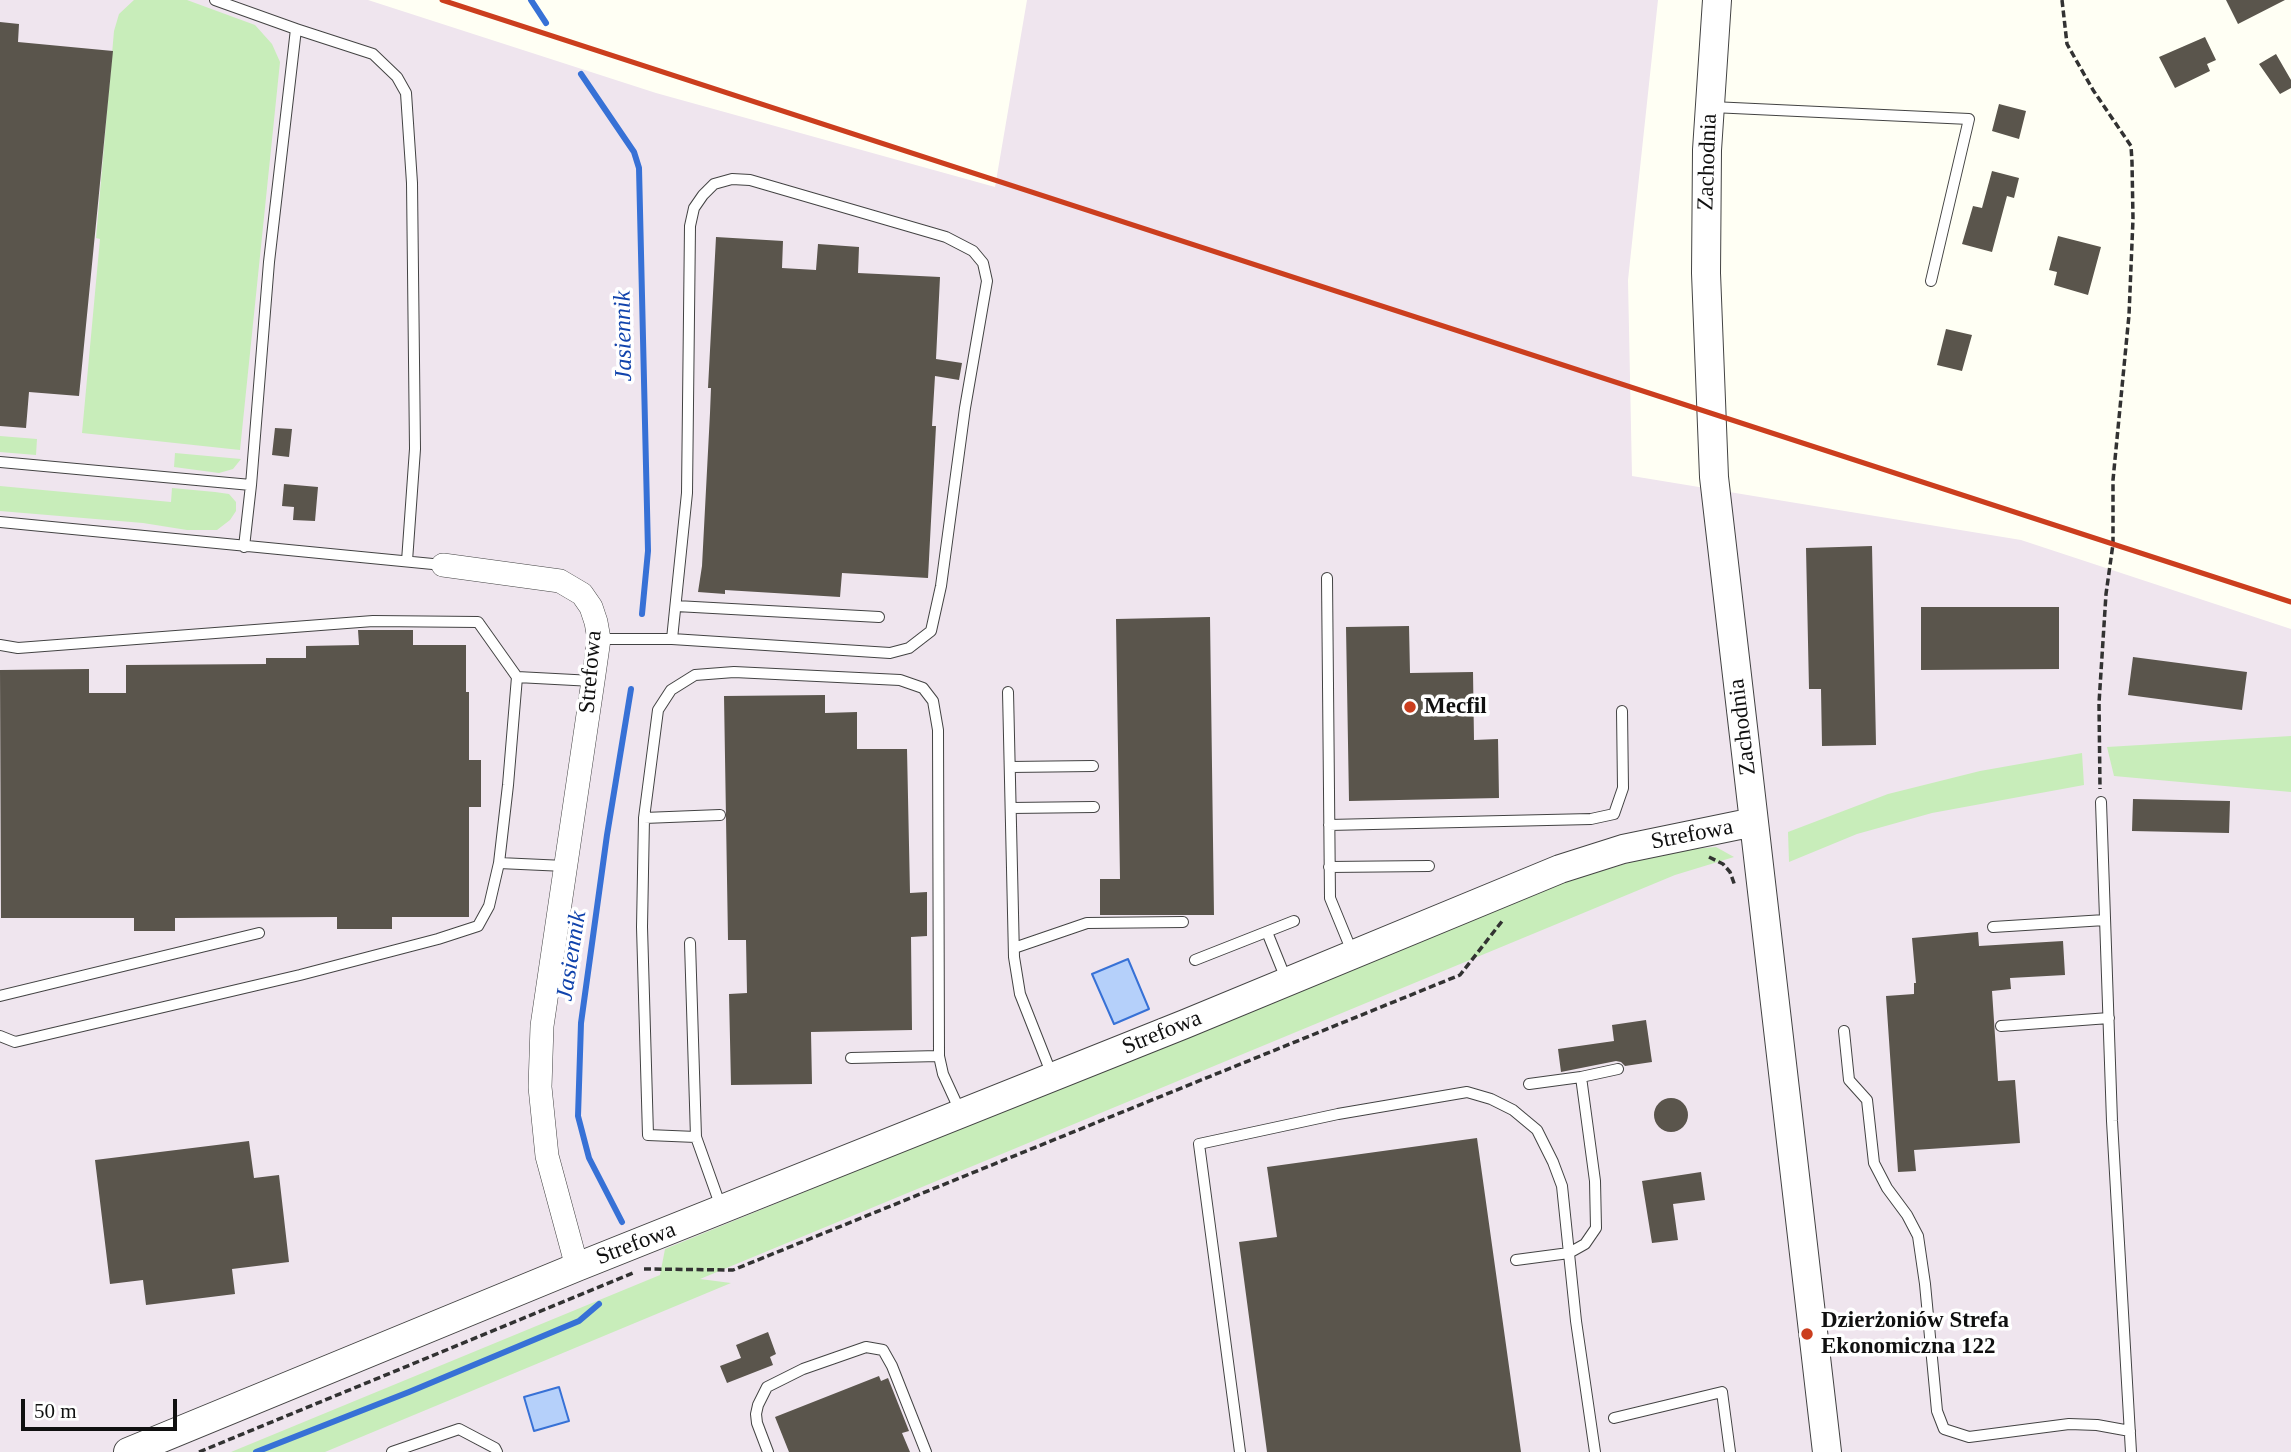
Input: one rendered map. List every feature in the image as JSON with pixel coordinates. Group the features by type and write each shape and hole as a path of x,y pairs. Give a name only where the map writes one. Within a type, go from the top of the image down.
{"street":[{"name":"Zachodnia","path":"1717,0 1710,107 1706,273 1714,477 1827,1452"},
{"name":"Strefowa","path":"443,565 560,581 582,594 591,607 598,639 542,1026 540,1087 547,1156 577,1267"},
{"name":"Strefowa","path":"128,1452 577,1267 1053,1078 1560,869 1623,849 1754,822"}],"lane":[{"path":"215,0 373,54 397,76 406,93 412,183 415,449 407,562"},
{"path":"244,547 269,262 296,29"},
{"path":"1710,107 1969,119 1931,281"},
{"path":"598,639 672,639 890,653 909,648 931,631 941,586 965,408 987,281 983,263 973,251 946,237 750,180 732,179 714,184 703,195 694,208 690,226 687,493 672,639"},
{"path":"0,462 251,485"},
{"path":"0,522 443,565"},
{"path":"1327,578 1329,898 1353,954"},
{"path":"676,606 879,617"},
{"path":"0,645 18,648 373,621 478,622 517,677 499,863 489,906 478,926 300,975 15,1042 0,1036"},
{"path":"696,1137 648,1135 642,927 644,818 658,710 671,690 695,675 734,672 900,680 923,688 933,701 938,730 939,1056 943,1074 962,1114"},
{"path":"517,677 593,681"},
{"path":"1008,692 1014,948 1020,994 1053,1078"},
{"path":"1329,825 1591,819 1614,814 1623,788 1622,711"},
{"path":"1010,767 1093,766"},
{"path":"2101,802 2112,1121 2131,1452"},
{"path":"1011,808 1094,807"},
{"path":"644,818 720,815"},
{"path":"499,863 565,866"},
{"path":"1329,867 1429,866"},
{"path":"1993,927 2105,920"},
{"path":"1195,960 1294,921"},
{"path":"1014,948 1087,923 1183,922"},
{"path":"1267,932 1287,982"},
{"path":"0,996 259,933"},
{"path":"690,943 696,1137 722,1209"},
{"path":"2001,1026 2109,1018"},
{"path":"1844,1031 1849,1080 1867,1100 1874,1163 1918,1236 1937,1411 1944,1429 1969,1437 2069,1424 2097,1425 2130,1431"},
{"path":"851,1058 939,1056"},
{"path":"1529,1084 1618,1069"},
{"path":"1516,1260 1569,1253 1585,1244 1596,1228 1595,1181 1581,1077"},
{"path":"1240,1452 1199,1144 1338,1114 1467,1092 1491,1098 1513,1110 1537,1130 1562,1186 1595,1452"},
{"path":"768,1452 756,1414 767,1387 803,1369 866,1346 883,1350 926,1452"},
{"path":"1614,1418 1721,1392 1730,1452"},
{"path":"392,1452 459,1429 495,1448 497,1452"}],"path":[{"path":"2062,0 2067,44 2093,90 2131,146 2133,219 2129,315 2113,480 2113,544 2106,594 2099,703 2101,802"},
{"path":"1706,857 1723,863 1730,872 1737,894"},
{"path":"198,1452 646,1268 733,1270 1434,986 1460,975 1508,914"}],"shaded area":[{"path":"0,0 368,0 656,93 995,187 1027,0 1658,0 1628,280 1632,476 2021,540 2291,629 2291,1452 0,1452"}],"green space":[{"path":"134,0 187,0 255,25 272,44 280,62 240,450 82,433 100,239 96,238 114,31 119,14"},
{"path":"0,436 37,439 36,455 0,452"},
{"path":"175,453 241,459 233,469 219,473 174,467"},
{"path":"0,486 171,502 172,488 215,492 229,494 236,502 236,511 230,520 217,530 187,530 143,523 0,511"},
{"path":"2291,736 2291,792 2114,776 2107,747"},
{"path":"2082,753 2084,785 1932,813 1857,834 1789,862 1788,832 1888,794 1980,771"},
{"path":"1716,847 1734,857 1675,875 700,1279 731,1283 325,1452 231,1452 660,1275 665,1249 1557,884 1669,851"}],"water":[{"path":"1128,959 1149,1009 1114,1024 1092,974"},
{"path":"559,1387 569,1421 534,1431 524,1397"}],"building":[{"path":"2226,0 2285,0 2238,24"},
{"path":"0,22 19,24 18,42 113,51 79,396 29,392 26,428 0,426"},
{"path":"2205,37 2216,60 2207,64 2210,71 2175,88 2159,57"},
{"path":"2276,54 2291,80 2291,88 2280,94 2259,64"},
{"path":"1999,104 2026,111 2019,139 1992,131"},
{"path":"1992,171 2019,178 2014,198 2007,196 1992,252 1962,244 1973,206 1982,208"},
{"path":"2058,236 2101,247 2088,295 2054,285 2057,272 2049,270"},
{"path":"716,237 783,241 782,268 816,270 818,244 859,247 858,273 940,277 936,359 962,363 959,380 935,376 932,426 936,426 928,578 842,573 840,597 725,590 725,594 698,592 702,566 710,413 711,388 708,388"},
{"path":"1946,329 1972,335 1962,371 1937,365"},
{"path":"275,428 292,429 289,457 272,455"},
{"path":"284,484 318,487 315,521 293,520 294,507 282,506"},
{"path":"1872,546 1876,745 1822,746 1821,689 1809,689 1806,548"},
{"path":"1921,607 2059,607 2059,669 1921,670"},
{"path":"1210,617 1214,915 1100,915 1100,879 1120,879 1116,619"},
{"name":"Mecfil","path":"1409,626 1410,673 1473,672 1474,740 1498,739 1499,798 1349,801 1346,627"},
{"path":"358,630 413,630 413,645 466,645 469,760 481,760 481,807 469,807 469,917 392,917 392,929 337,929 337,917 175,918 175,931 134,931 134,918 1,918 0,670 89,669 89,693 126,693 126,665 266,664 266,658 306,658 306,646 359,645"},
{"path":"2133,657 2247,672 2242,710 2128,695"},
{"path":"825,695 825,713 857,712 857,749 907,749 910,893 927,892 927,936 911,937 912,1030 811,1032 812,1084 731,1085 729,994 747,993 746,940 728,940 724,696"},
{"path":"2133,799 2230,801 2229,833 2132,831"},
{"path":"1978,932 1979,946 2063,941 2065,975 2010,978 2011,989 1992,991 1998,1081 2015,1080 2020,1143 1914,1150 1916,1171 1898,1172 1886,996 1914,994 1916,983 1912,938"},
{"path":"1646,1020 1652,1062 1625,1066 1616,1061 1561,1072 1558,1049 1614,1041 1612,1025"},
{"path":"1671,1098 1683,1103 1688,1115 1683,1127 1671,1132 1659,1127 1654,1115 1659,1103"},
{"path":"1477,1138 1521,1452 1267,1452 1239,1242 1277,1237 1267,1167"},
{"path":"249,1141 254,1178 279,1175 289,1262 232,1269 235,1294 146,1305 143,1280 110,1284 95,1160"},
{"path":"1701,1172 1705,1200 1673,1204 1678,1240 1652,1243 1642,1181"},
{"path":"768,1332 776,1354 770,1357 773,1365 727,1383 720,1366 741,1358 736,1345"},
{"path":"879,1376 881,1381 888,1378 909,1431 902,1433 910,1452 789,1452 775,1417"}],"waterway":[{"name":"Jasiennik","path":"531,0 546,23"},
{"name":"Jasiennik","path":"581,74 634,152 639,168 648,551 642,614"},
{"name":"Jasiennik","path":"622,1222 589,1158 578,1116 581,1023 607,835 631,689"},
{"name":"Jasiennik","path":"256,1452 579,1321 599,1304"}],"railway":[{"path":"442,0 2291,602"}],"place":[{"name":"Mecfil","path":"1410,707"},
{"name":"Dzierżoniów Strefa Ekonomiczna 122","path":"1807,1334"}]}
